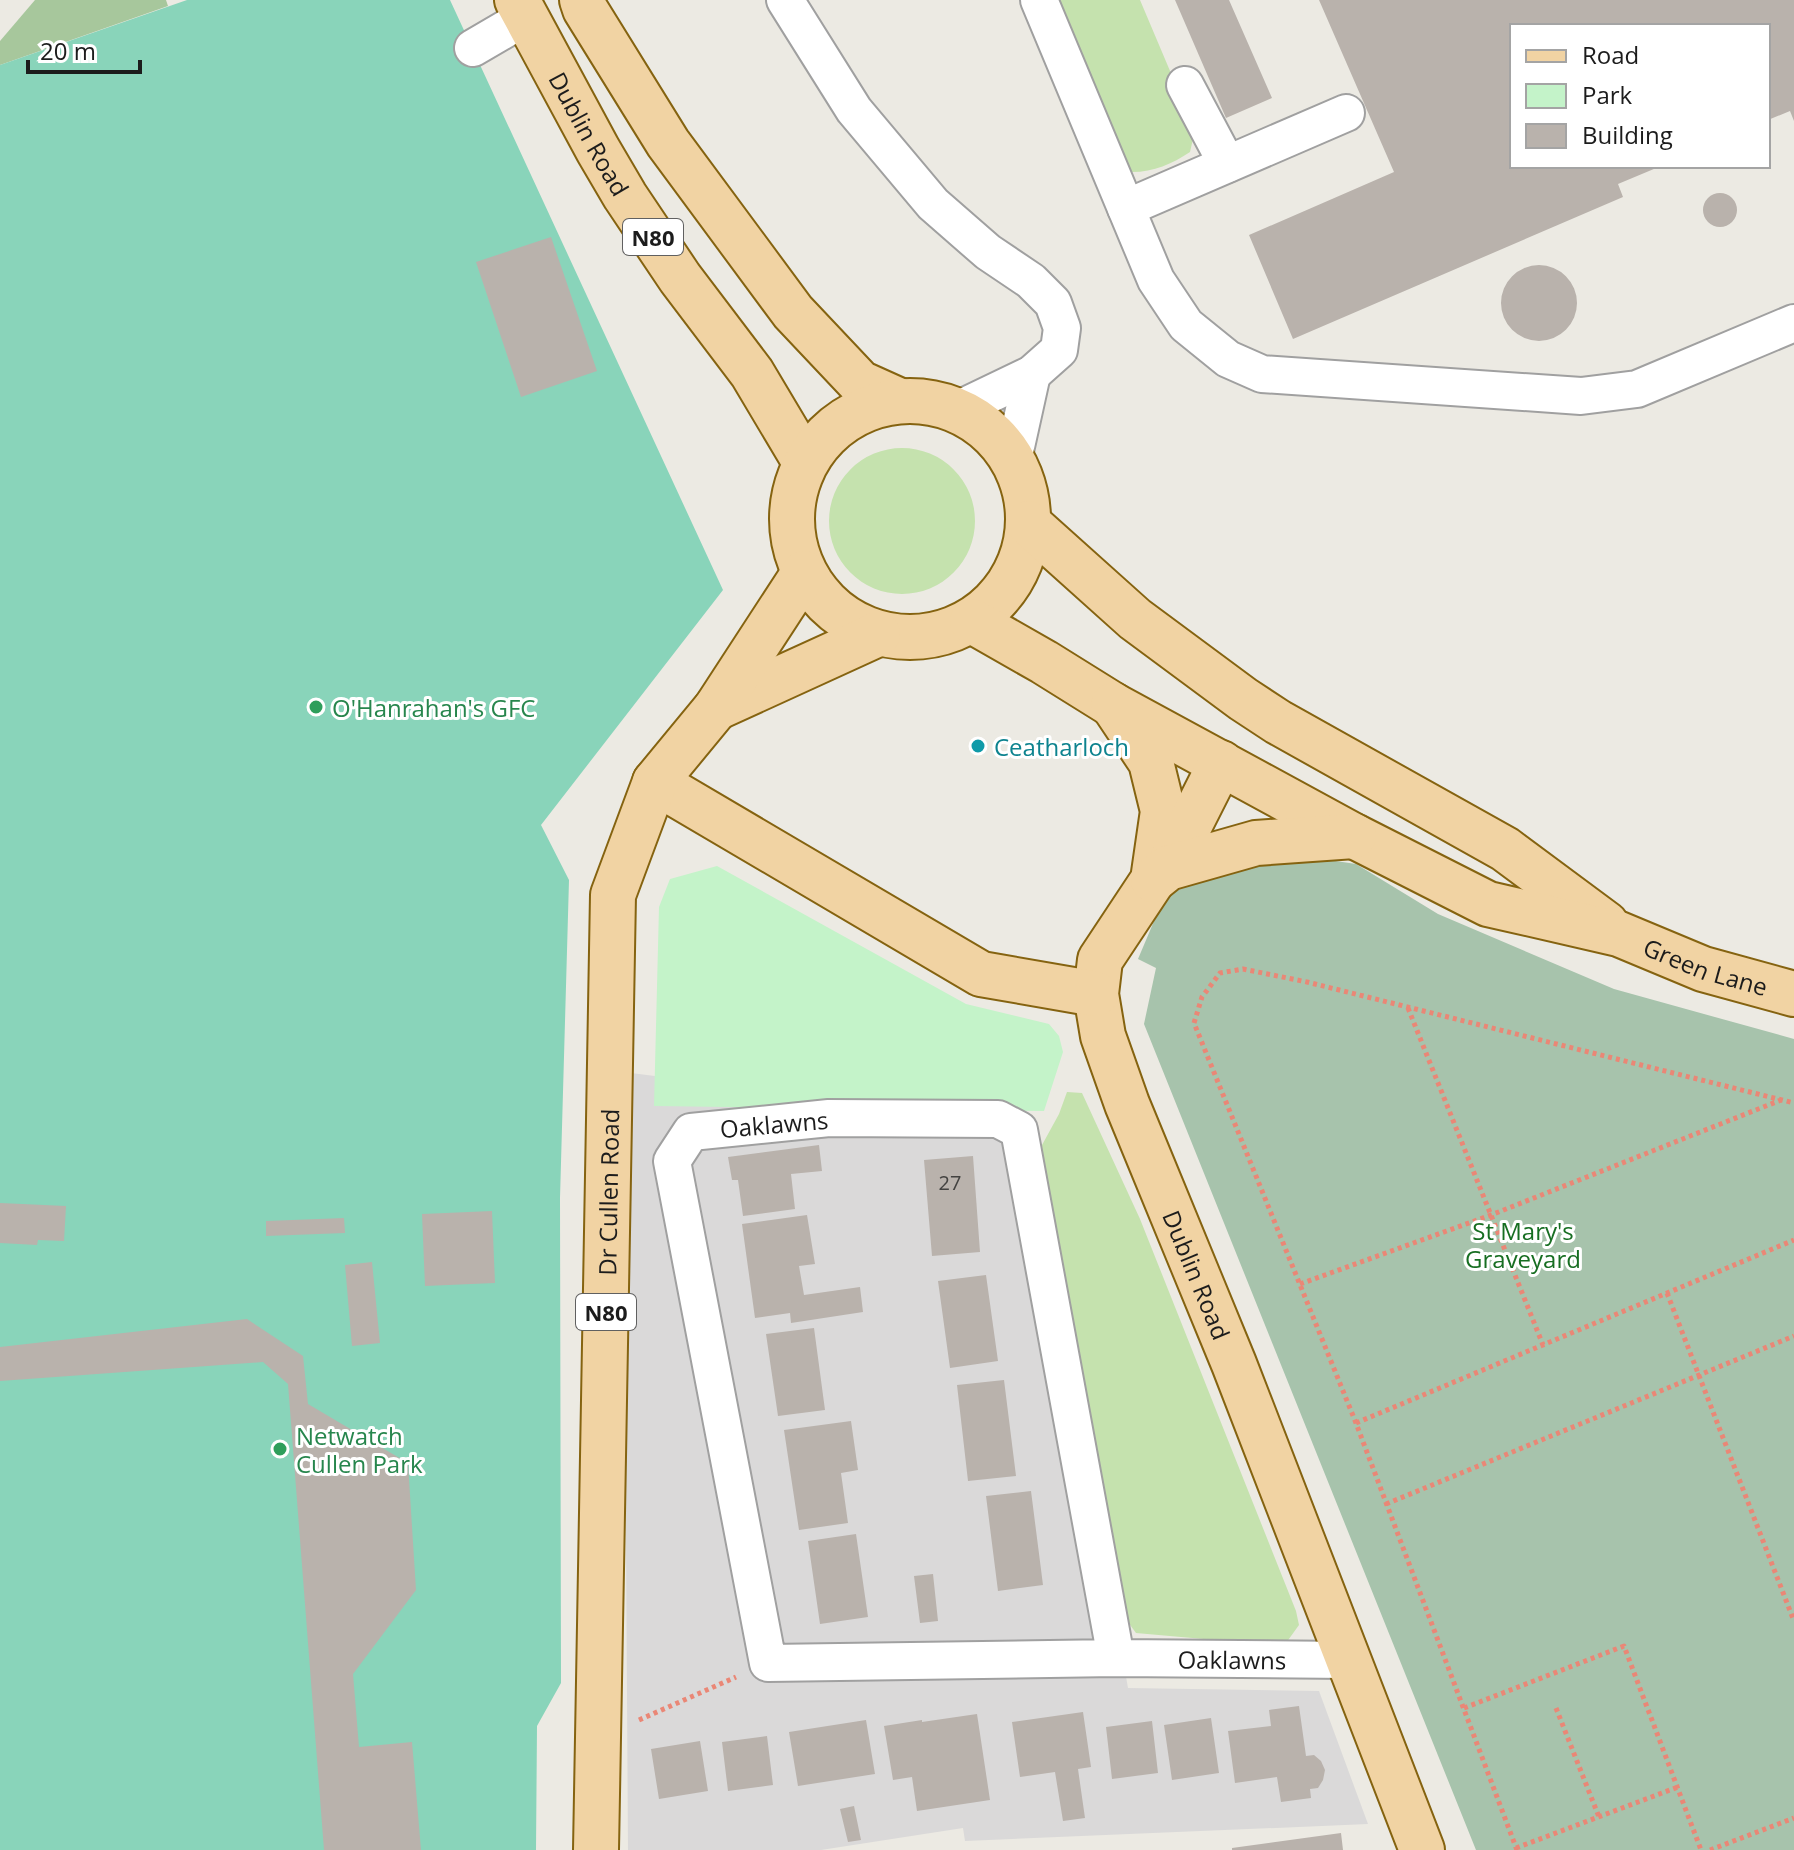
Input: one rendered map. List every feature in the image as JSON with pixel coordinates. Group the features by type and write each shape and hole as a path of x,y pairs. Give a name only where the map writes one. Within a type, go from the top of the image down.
{"main road":[{"name":"N80","path":"582,0 668,143 793,312 860,383 900,401"},
{"name":"Dublin Road","path":"522,8 625,196 680,278 752,373 805,462"},
{"name":"N80","path":"900,401 929,402 957,410 989,431 1013,460 1025,490 1028,523 1021,562 1002,595 972,621 942,634 910,639 878,634 847,621 830,607 804,573 792,536 793,498 805,462 829,431 862,410 900,401"},
{"path":"1028,523 1135,619 1243,699 1278,722 1505,849 1619,934"},
{"name":"N80","path":"716,708 804,573"},
{"path":"972,621 1113,705 1354,836 1488,904 1619,934"},
{"name":"N80","path":"716,708 878,634"},
{"path":"1160,874 1212,758 1243,699"},
{"name":"Dublin Road","path":"1113,705 1151,762 1163,811 1160,874 1100,960 1096,994 1103,1036 1127,1104 1234,1364 1422,1850"},
{"name":"Dr Cullen Road","path":"596,1850 613,895 655,782 716,708"},
{"path":"655,782 981,974 1096,994"},
{"path":"1160,874 1256,843 1354,836"},
{"name":"Green Lane","path":"1619,934 1703,969 1794,994"}],"street":[{"path":"785,0 854,110 933,204 988,252 1031,281 1053,303 1062,328 1059,350 1032,374 957,410"},
{"path":"1039,0 1156,280 1186,325 1228,359 1262,374 1581,396 1637,389 1794,323"},
{"path":"473,48 522,8"},
{"path":"1185,85 1227,164"},
{"path":"1126,208 1346,113"},
{"path":"1013,460 1032,374"},
{"name":"Oaklawns","path":"1116,1658 1019,1130 998,1119 829,1118 691,1132 672,1161 768,1663 1116,1658 1349,1660"}],"path":[{"path":"1678,1787 1517,1849 1356,1423 1194,1023 1202,997 1220,973 1243,969 1307,982 1794,1103"},
{"path":"1408,1007 1543,1345"},
{"path":"1300,1284 1491,1215 1781,1100"},
{"path":"1356,1423 1794,1240"},
{"path":"1667,1293 1794,1621"},
{"path":"1386,1504 1794,1336"},
{"path":"1464,1708 1624,1646 1701,1850"},
{"path":"598,1738 768,1663"},
{"path":"1556,1708 1599,1817"},
{"path":"1710,1850 1794,1818"}],"shaded area":[{"path":"623,1072 1020,1122 1036,1156 1128,1688 1319,1691 1368,1824 965,1841 963,1828 821,1850 628,1850"}],"green space":[{"path":"35,0 166,0 168,6 0,65 0,41"},
{"name":"O'Hanrahan's GFC","path":"187,0 450,0 723,590 541,825 569,880 560,1198 561,1683 537,1726 536,1850 0,1850 0,65"},
{"path":"1056,0 1140,0 1195,130 1190,152 1148,171 1132,172 1120,155"},
{"path":"902,448 930,453 954,469 970,493 975,521 970,549 954,573 930,589 902,594 874,589 850,573 834,549 829,521 834,493 850,469 874,453"},
{"name":"St Mary's Graveyard","path":"1322,859 1356,864 1438,914 1614,989 1794,1039 1794,1850 1476,1850 1144,1024 1156,968 1138,959 1160,907 1188,878 1229,863"},
{"path":"717,866 966,1004 1049,1024 1059,1036 1063,1052 1044,1111 654,1106 659,907 670,879"},
{"path":"1067,1092 1082,1093 1140,1219 1296,1611 1299,1625 1286,1643 1260,1644 1136,1633 1125,1618 1036,1156"}],"building":[{"path":"1175,0 1229,0 1272,98 1226,118"},
{"path":"1319,0 1794,0 1794,121 1790,111 1770,119 1770,24 1510,24 1510,168 1656,168 1618,184 1623,197 1293,339 1249,235 1394,172"},
{"path":"1720,193 1732,198 1737,210 1732,222 1720,227 1708,222 1703,210 1708,198"},
{"path":"551,237 597,371 521,397 476,262"},
{"path":"1532,265 1546,265 1560,271 1571,282 1577,303 1575,318 1566,330 1554,339 1532,341 1518,335 1507,324 1501,310 1501,296 1507,282 1518,271"},
{"path":"819,1145 822,1171 791,1174 795,1209 743,1216 738,1180 732,1180 728,1157"},
{"path":"973,1156 980,1252 932,1256 924,1160"},
{"path":"0,1203 66,1206 64,1241 38,1240 37,1245 0,1243"},
{"path":"492,1211 495,1283 425,1286 422,1214"},
{"path":"807,1215 815,1264 799,1266 804,1295 860,1287 863,1312 791,1323 790,1313 755,1318 742,1224"},
{"path":"344,1218 345,1233 266,1236 266,1221"},
{"path":"372,1262 380,1343 352,1346 345,1265"},
{"path":"986,1275 998,1361 950,1368 938,1281"},
{"path":"247,1319 303,1356 308,1404 408,1463 416,1590 353,1674 359,1747 412,1742 421,1850 324,1850 288,1384 263,1362 0,1381 0,1347"},
{"path":"814,1328 825,1410 778,1416 766,1334"},
{"path":"1004,1380 1016,1476 968,1481 957,1385"},
{"path":"851,1421 858,1470 841,1473 848,1523 799,1530 784,1430"},
{"path":"1031,1491 1043,1585 998,1591 986,1496"},
{"path":"856,1534 868,1617 820,1624 808,1541"},
{"path":"933,1574 938,1621 920,1623 914,1576"},
{"path":"1299,1706 1306,1756 1314,1755 1325,1770 1318,1788 1310,1789 1311,1798 1281,1802 1277,1777 1235,1783 1228,1731 1271,1726 1269,1710"},
{"path":"1083,1712 1091,1767 1078,1769 1085,1818 1063,1821 1055,1772 1020,1777 1012,1722"},
{"path":"977,1714 990,1800 917,1811 912,1777 893,1780 884,1726"},
{"path":"1211,1718 1219,1773 1172,1780 1164,1725"},
{"path":"866,1720 875,1774 798,1786 789,1732"},
{"path":"1152,1721 1158,1773 1112,1779 1106,1727"},
{"path":"767,1736 773,1785 728,1791 722,1742"},
{"path":"700,1741 708,1791 659,1799 651,1749"},
{"path":"854,1806 861,1840 848,1842 840,1809"},
{"path":"1341,1833 1343,1850 1232,1850 1232,1848"}],"place":[{"name":"O'Hanrahan's GFC","path":"316,707"},
{"name":"Ceatharloch","path":"978,746"},
{"name":"Netwatch Cullen Park","path":"280,1449"}]}
